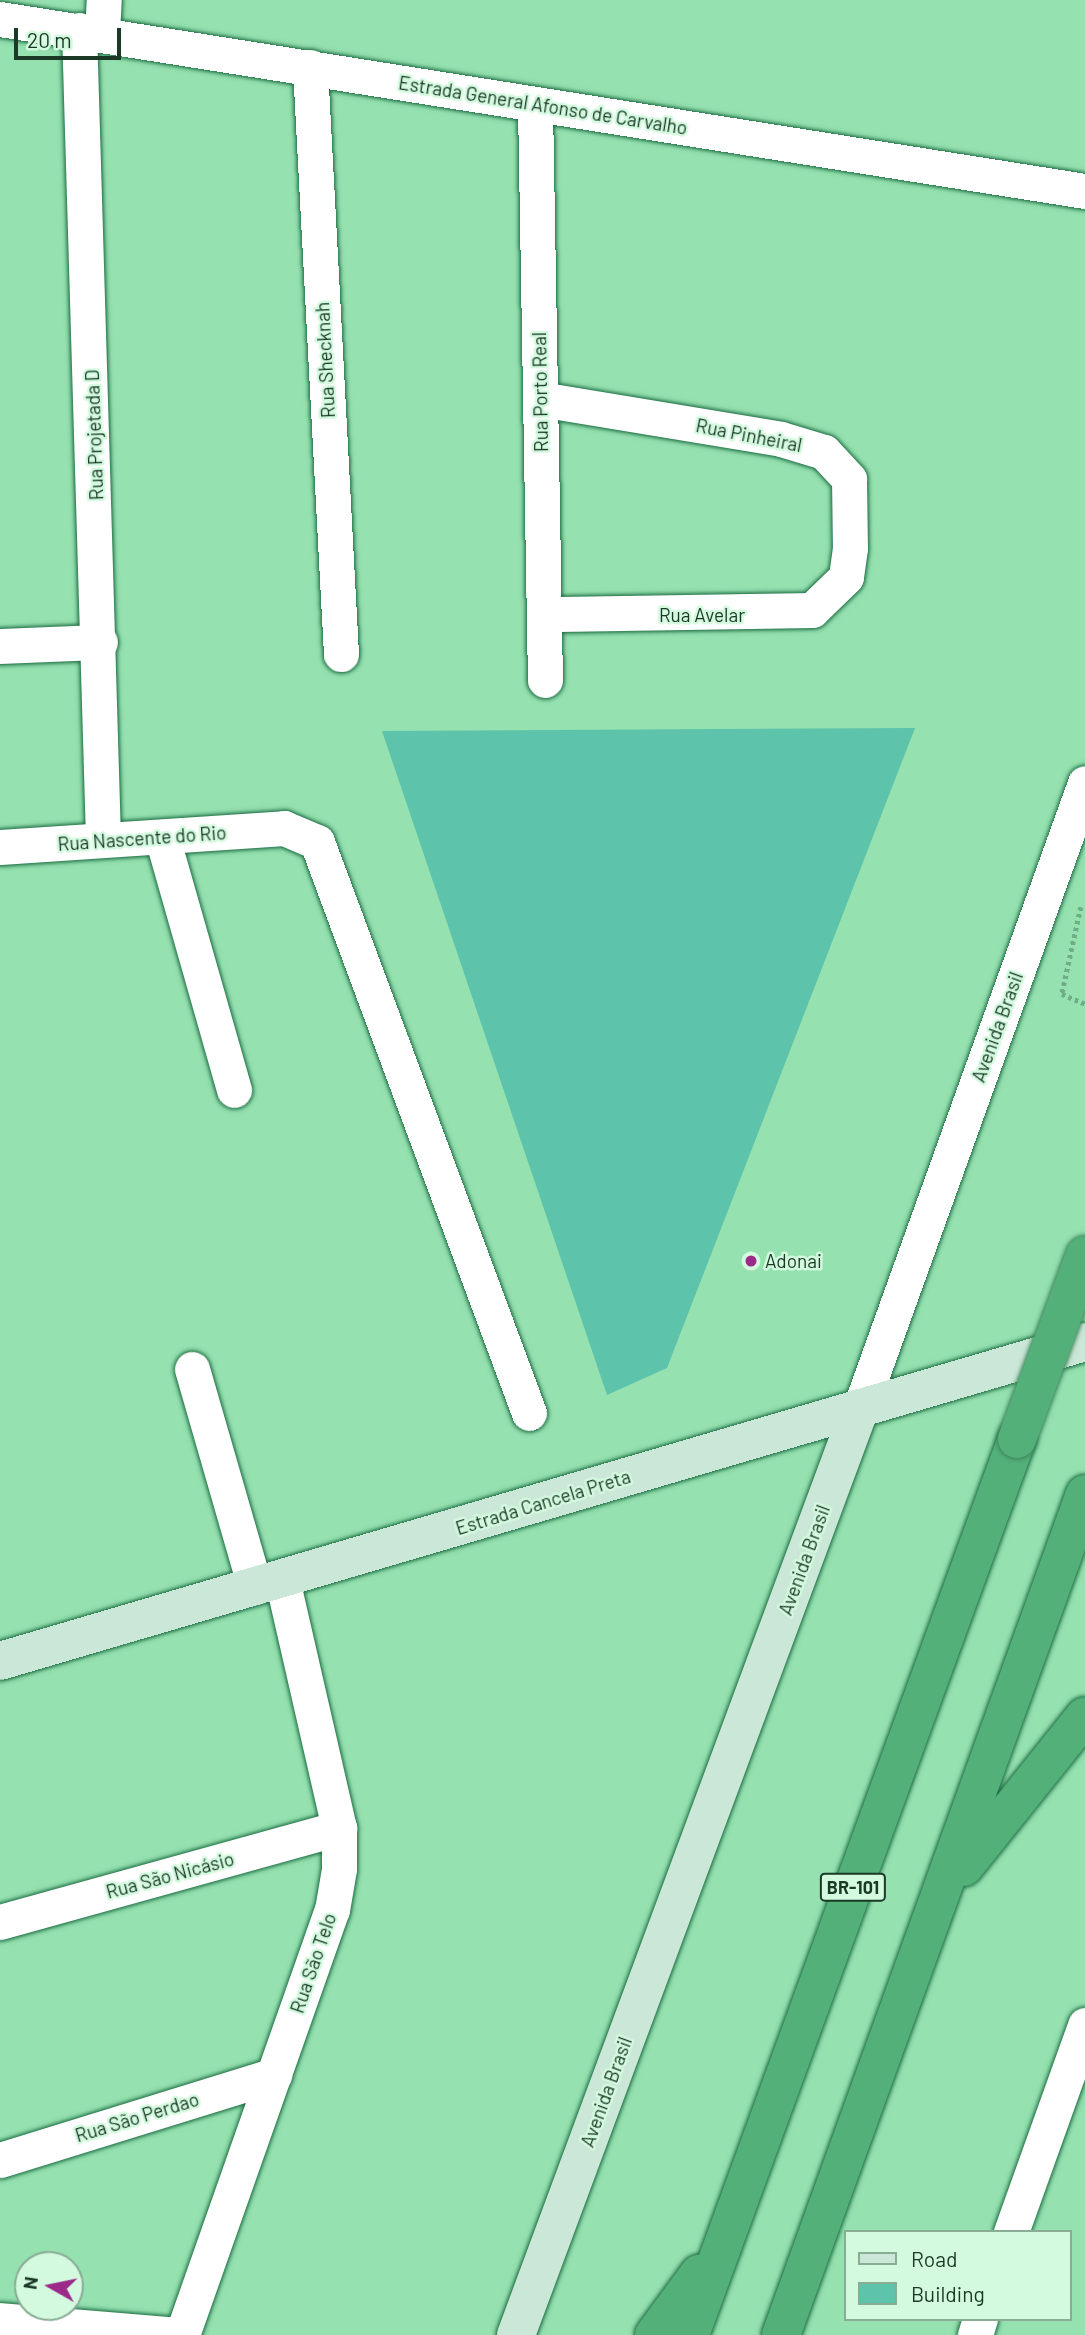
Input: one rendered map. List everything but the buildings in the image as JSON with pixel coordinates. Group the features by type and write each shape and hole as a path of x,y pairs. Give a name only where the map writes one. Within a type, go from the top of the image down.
{"highway":[{"name":"BR-101","path":"690,2335 1085,1255"},
{"path":"781,2335 945,1891 1085,1494"},
{"path":"945,1891 1085,1716"},
{"path":"654,2335 725,2238"}],"street":[{"name":"Estrada General Afonso de Carvalho","path":"0,19 95,21 310,67 1085,191"},
{"name":"Rua Projetada D","path":"95,21 103,840"},
{"name":"Rua Shecknah","path":"310,67 341,654"},
{"name":"Rua Porto Real","path":"535,104 545,680"},
{"name":"Rua Pinheiral","path":"540,399 781,439 824,452 849,479 846,577"},
{"name":"Rua Avelar","path":"544,614 785,615 812,610 846,577"},
{"path":"0,646 100,642"},
{"name":"Avenida Brasil","path":"516,2335 860,1408 1085,783"},
{"name":"Rua Nascente do Rio","path":"0,847 284,828 317,842 329,860 529,1413"},
{"path":"162,837 234,1090"},
{"name":"Estrada Cancela Preta","path":"0,1661 1085,1342"},
{"name":"Rua São Telo","path":"180,2335 332,1910 339,1828 269,1583 192,1369"},
{"name":"Rua São Nicásio","path":"0,1922 339,1828"},
{"path":"1012,2230 1085,2025"},
{"name":"Rua São Perdao","path":"0,2160 274,2075"},
{"path":"0,2320 180,2335"}],"path":[{"path":"1082,902 1062,994 1085,1004"}],"place":[{"name":"Adonai","path":"751,1261"}]}
